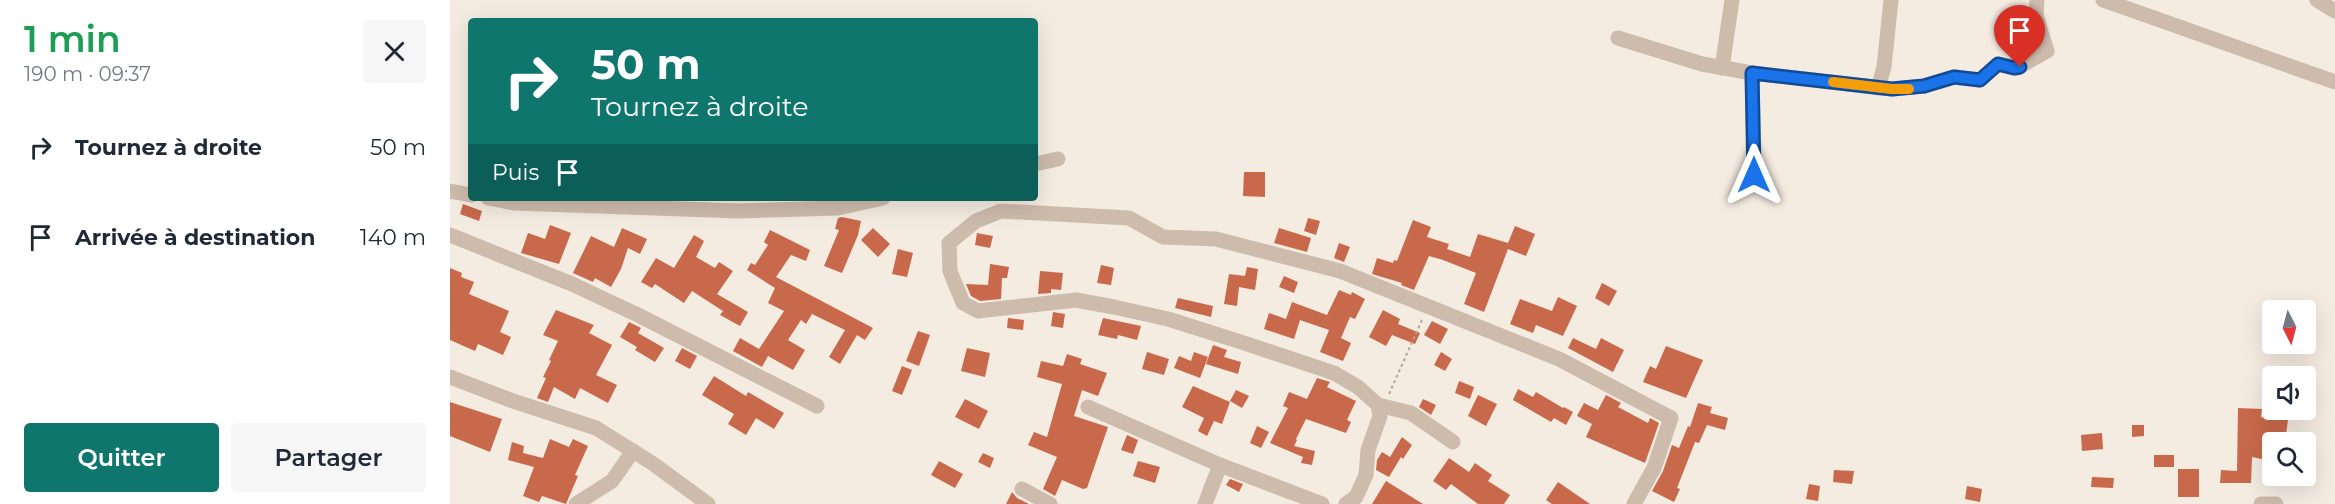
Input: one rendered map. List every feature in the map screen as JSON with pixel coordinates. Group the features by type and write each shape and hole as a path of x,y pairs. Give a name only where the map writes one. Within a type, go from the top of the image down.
{"street":[{"path":"1722,68 1732,0"},
{"path":"1878,88 1884,67 1891,0"},
{"path":"1618,38 1687,60 1722,68 1878,88 1909,89 1954,77 1980,80 1998,64 2017,68 2045,53 2047,48 2036,16 2037,0"},
{"path":"2103,0 2335,82"},
{"path":"2317,0 2335,11"},
{"path":"1752,73 1754,175"},
{"path":"1038,163 1058,159"},
{"path":"450,191 468,194"},
{"path":"504,201 739,211 838,208 870,201"},
{"path":"1452,442 1411,413 1378,405 1358,387 1334,373 1168,319 1076,300 978,311 963,303 950,271 949,243 976,221 1001,212 1129,218 1163,237 1216,239 1340,271 1559,359 1671,418 1654,468 1634,504"},
{"path":"450,236 572,284 817,406"},
{"path":"450,377 513,401 596,428 708,504"},
{"path":"1346,504 1356,497 1366,475 1368,450 1380,416 1378,405"},
{"path":"1088,407 1220,465 1322,504"},
{"path":"576,504 612,482 633,451"},
{"path":"1205,504 1220,465"},
{"path":"1022,489 1050,504"},
{"path":"2261,504 2276,504"}],"path":[{"path":"1378,405 1389,395 1428,306"}],"building":[{"path":"1244,172 1265,172 1265,197 1243,196"},
{"path":"463,204 482,211 479,221 460,214"},
{"path":"838,218 861,221 858,235 842,273 824,266 839,230 835,229"},
{"path":"1308,218 1320,221 1316,235 1304,231"},
{"path":"1413,220 1431,227 1427,237 1449,244 1447,249 1470,257 1478,234 1508,243 1515,226 1535,234 1526,256 1508,249 1484,312 1464,304 1476,273 1443,260 1429,256 1414,290 1401,285 1402,283 1372,274 1377,258 1393,263 1394,260 1397,261"},
{"path":"550,225 571,233 559,264 521,253 528,233 545,239"},
{"path":"622,228 647,239 640,254 628,248 621,269 611,287 595,278 593,282 573,273 591,236 614,247"},
{"path":"873,228 890,244 878,257 861,240"},
{"path":"1279,228 1311,238 1307,252 1274,243"},
{"path":"770,230 810,250 806,261 791,255 776,277 873,328 865,340 857,335 840,364 829,357 845,330 812,314 806,324 801,320 788,340 805,350 793,370 768,356 762,367 733,351 740,338 759,349 784,311 768,303 775,288 747,270 751,263 755,265 768,245 764,242"},
{"path":"977,233 993,236 990,248 975,245"},
{"path":"694,235 704,241 696,257 715,268 719,262 733,271 717,294 748,312 740,326 720,315 723,311 692,291 684,303 655,284 652,288 641,282 656,258 674,268"},
{"path":"1339,243 1350,247 1344,262 1334,258"},
{"path":"898,249 913,253 907,277 892,274"},
{"path":"990,264 1009,267 1007,278 1002,278 1001,299 980,301 971,296 966,284 988,285"},
{"path":"1101,265 1114,268 1111,285 1097,283"},
{"path":"1247,267 1258,269 1255,290 1239,287 1237,306 1224,304 1229,274 1245,276"},
{"path":"450,268 462,273 461,277 474,282 469,294 509,311 500,332 511,337 503,355 478,344 475,351 450,340"},
{"path":"1040,271 1063,273 1061,290 1051,289 1051,293 1038,294"},
{"path":"1284,276 1298,282 1294,293 1279,287"},
{"path":"1602,283 1617,291 1609,306 1595,298"},
{"path":"1339,290 1351,295 1352,292 1365,299 1355,319 1350,317 1341,338 1351,343 1343,361 1320,352 1329,330 1300,320 1294,339 1264,329 1269,313 1286,319 1292,302 1327,315"},
{"path":"1558,297 1577,306 1563,336 1536,325 1533,333 1510,324 1520,299 1552,311"},
{"path":"1178,298 1213,306 1211,317 1175,308"},
{"path":"556,310 594,325 589,333 612,345 596,375 617,385 608,403 580,388 575,399 554,387 548,402 537,398 546,378 543,377 551,361 549,360 558,341 543,335"},
{"path":"1383,310 1400,319 1398,324 1420,333 1415,344 1392,335 1386,346 1369,337"},
{"path":"1053,312 1065,314 1063,328 1051,326"},
{"path":"1008,318 1024,320 1023,330 1007,328"},
{"path":"1103,318 1141,326 1137,340 1118,335 1117,339 1098,335"},
{"path":"1432,321 1448,329 1440,344 1424,335"},
{"path":"629,322 641,328 638,333 664,348 655,362 635,350 637,347 620,337"},
{"path":"918,331 930,335 919,366 906,361"},
{"path":"1573,338 1596,349 1601,338 1624,350 1613,372 1568,348"},
{"path":"1213,345 1227,350 1224,357 1241,362 1238,374 1206,364"},
{"path":"1666,346 1703,360 1686,398 1643,382 1650,366 1656,369"},
{"path":"682,348 697,356 690,369 675,361"},
{"path":"967,348 990,353 985,377 961,371"},
{"path":"1147,352 1169,359 1164,375 1142,369"},
{"path":"1194,352 1208,357 1200,378 1174,368 1179,356 1191,361"},
{"path":"1441,352 1452,359 1445,371 1434,365"},
{"path":"1067,354 1082,359 1080,364 1107,373 1098,396 1082,390 1074,416 1108,427 1087,488 1083,489 1062,480 1055,496 1043,489 1057,457 1028,445 1034,432 1047,437 1062,384 1037,377 1041,361 1063,366"},
{"path":"902,366 912,370 902,395 892,391"},
{"path":"714,376 746,396 748,392 784,413 774,429 756,418 746,435 728,424 734,414 702,395"},
{"path":"1317,378 1330,382 1327,387 1356,401 1347,420 1351,422 1346,433 1306,419 1294,446 1315,451 1312,465 1301,463 1303,457 1270,443 1288,408 1283,406 1289,392 1307,399"},
{"path":"1459,381 1474,387 1470,399 1455,393"},
{"path":"1193,386 1230,402 1222,424 1214,421 1207,436 1198,431 1204,418 1182,407"},
{"path":"1518,389 1533,397 1536,392 1573,412 1566,425 1554,418 1551,422 1513,400"},
{"path":"1236,390 1249,396 1242,408 1230,401"},
{"path":"1478,395 1497,404 1486,426 1468,416"},
{"path":"1606,395 1621,403 1618,407 1648,423 1650,418 1659,423 1645,463 1586,437 1592,424 1577,416 1584,403 1598,410"},
{"path":"965,399 988,411 979,429 955,417"},
{"path":"1423,399 1436,405 1431,415 1419,407"},
{"path":"450,402 502,419 490,452 450,436"},
{"path":"1698,403 1712,407 1710,413 1728,418 1725,430 1707,425 1699,443 1695,442 1674,502 1652,491 1663,471 1672,445 1679,448 1688,426 1690,427"},
{"path":"2238,408 2262,409 2262,420 2288,420 2286,432 2262,432 2262,459 2252,457 2251,483 2220,483 2221,470 2237,471"},
{"path":"2132,425 2144,425 2144,436 2132,437"},
{"path":"1257,426 1269,432 1261,448 1250,443"},
{"path":"2102,433 2103,449 2082,451 2081,435"},
{"path":"1127,435 1138,440 1133,454 1121,450"},
{"path":"1402,437 1412,445 1403,459 1401,457 1389,477 1376,470 1377,460 1382,452 1390,457"},
{"path":"550,439 569,447 573,439 588,446 575,475 578,476 566,504 542,496 539,502 523,496 534,467 508,460 512,442 524,446 523,453 543,458"},
{"path":"983,453 994,458 990,468 978,462"},
{"path":"2154,455 2174,455 2174,467 2154,467"},
{"path":"1449,458 1469,472 1475,463 1492,475 1488,481 1510,495 1504,504 1478,504 1451,484 1446,490 1433,481"},
{"path":"939,461 963,474 955,488 931,475"},
{"path":"1138,461 1160,467 1155,483 1133,476"},
{"path":"2178,469 2199,469 2199,497 2178,497"},
{"path":"1834,470 1854,471 1852,484 1833,482"},
{"path":"2092,477 2114,478 2113,488 2091,487"},
{"path":"1230,479 1243,484 1239,492 1226,485"},
{"path":"1386,481 1423,504 1372,504"},
{"path":"1558,482 1590,504 1552,504 1546,500"},
{"path":"1809,484 1820,486 1818,501 1806,499"},
{"path":"1967,486 1982,489 1980,502 1965,499"},
{"path":"1012,492 1017,498 1029,504 1006,504"}],"slow traffic":[{"path":"1833,82 1909,89"}],"route":[{"path":"1754,175 1752,73 1909,89 1954,77 1980,80 1998,64 2014,68 2020,67"}]}
